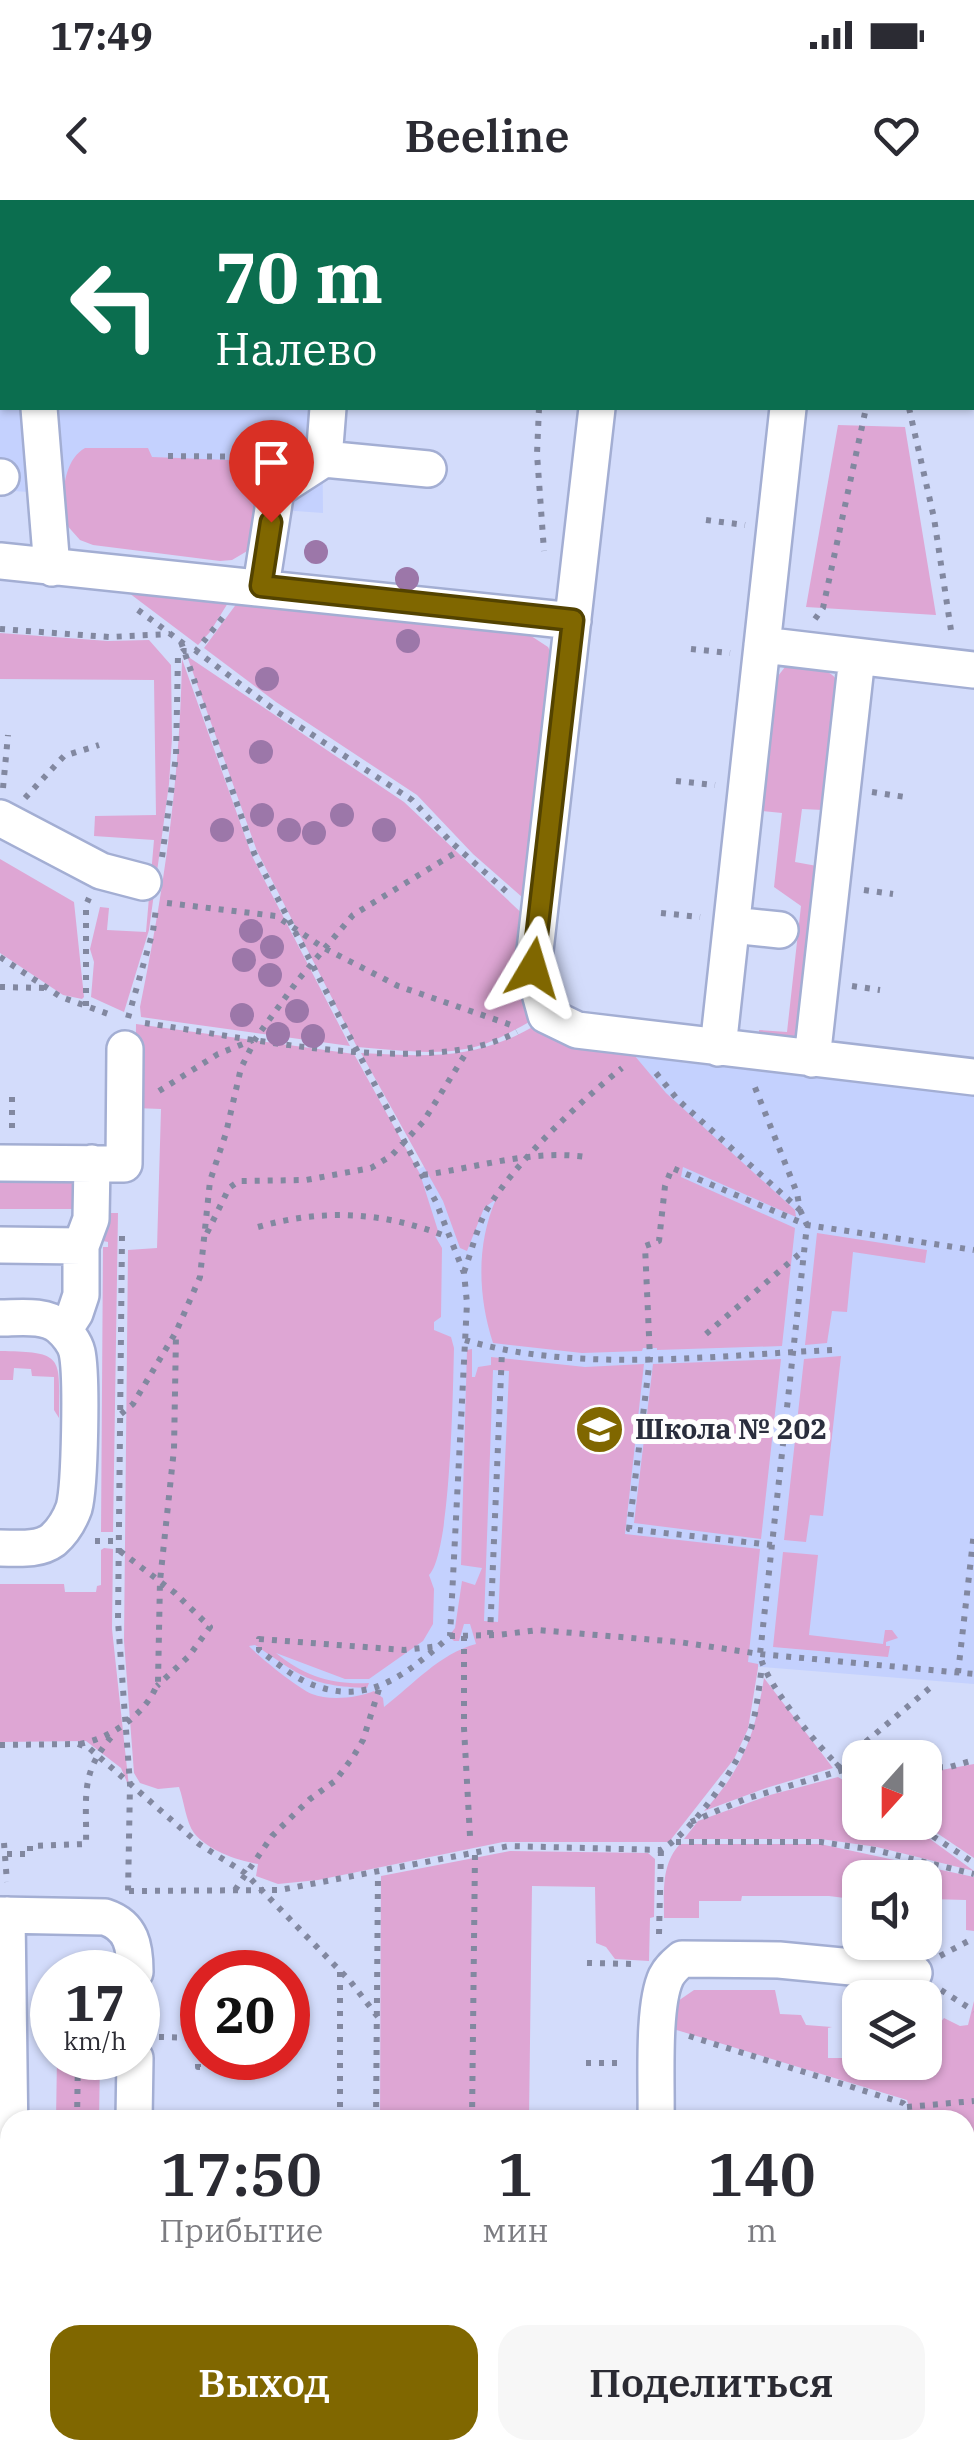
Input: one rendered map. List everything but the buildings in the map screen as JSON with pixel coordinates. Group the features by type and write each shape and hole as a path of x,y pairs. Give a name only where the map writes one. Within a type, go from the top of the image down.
{"lane":[{"path":"38,410 52,568"},
{"path":"324,458 328,410"},
{"path":"597,410 533,968 546,1015 577,1030 637,1046 718,1048 974,1077"},
{"path":"718,1048 732,925 778,647 788,410"},
{"path":"252,586 276,490 324,458 428,469"},
{"path":"0,561 573,620"},
{"path":"778,647 965,669"},
{"path":"812,1059 857,657"},
{"path":"1,812 101,871 152,875"},
{"path":"732,925 780,930"},
{"path":"0,1164 124,1164 126,1035"},
{"path":"64,1330 76,1313 81,1295 81,1246 91,1220 92,1163"},
{"path":"0,1244 81,1246"},
{"path":"0,1318 54,1322 77,1349 78,1371 74,1508 52,1540 28,1548 0,1548"},
{"path":"9,2110 4,1914 105,1917 126,1930 134,1950"},
{"path":"656,2110 661,1975 667,1976 682,1958 779,1960 914,1973"},
{"path":"135,2110 139,2080"}],"path":[{"path":"539,410 537,454 546,564"},
{"path":"778,647 823,608 866,410"},
{"path":"908,410 965,669"},
{"path":"168,456 266,458"},
{"path":"182,651 196,651 252,586"},
{"path":"131,605 276,711 412,800 460,850 539,920"},
{"path":"0,629 109,637 171,634"},
{"path":"181,642 254,853 423,1175 464,1273 467,1303 450,1636 440,1646 407,1674 367,1692 334,1691 303,1681 258,1650 259,1639 404,1650 440,1646"},
{"path":"152,875 176,756 178,656 182,651"},
{"path":"1,812 8,735"},
{"path":"1,812 64,756 99,744"},
{"path":"120,1415 133,1404 176,1332 200,1276 210,1181 241,1068 256,1038 353,915 460,850"},
{"path":"86,1006 86,905 101,871"},
{"path":"0,957 46,988 86,1006 126,1035 256,1038 432,1055 493,1044 523,1028 398,986 324,948 276,916 156,902 126,1035"},
{"path":"0,987 46,988"},
{"path":"124,1113 218,1054 256,1038"},
{"path":"464,1273 484,1215 529,1156 637,1046 678,1100 800,1210"},
{"path":"206,1234 229,1188 239,1181 306,1180 370,1168 406,1142 423,1122 468,1050"},
{"path":"128,1891 295,1888 508,1846 661,1850 675,1842 727,1778 748,1736 762,1666 760,1654 806,1225 753,1083"},
{"path":"423,1175 474,1169 529,1156 586,1157"},
{"path":"772,1545 629,1529 650,1358 645,1246 659,1242 665,1186 672,1168 806,1225 974,1250"},
{"path":"258,1228 322,1213 362,1214 409,1222 450,1238"},
{"path":"122,1232 118,1641 130,1784 126,1930"},
{"path":"706,1334 804,1250"},
{"path":"156,1686 160,1581 171,1497 176,1332"},
{"path":"465,1340 502,1350 584,1360 833,1350"},
{"path":"490,1636 502,1350"},
{"path":"958,1673 974,1532"},
{"path":"8,1854 30,1854 30,1846 86,1844 90,1764 126,1720 141,1710 156,1686 189,1656 210,1627 119,1550"},
{"path":"450,1636 538,1630 974,1674"},
{"path":"464,1636 470,1836"},
{"path":"762,1666 802,1724 842,1772"},
{"path":"234,1891 280,1827 334,1781 353,1757 363,1740 380,1686"},
{"path":"690,1822 838,1769 932,1687"},
{"path":"0,1746 78,1744 119,1730"},
{"path":"78,1744 97,1754 199,1844 245,1873 340,1971 378,2017"},
{"path":"942,1767 974,1760"},
{"path":"838,1769 842,1770"},
{"path":"939,1840 974,1864"},
{"path":"675,1842 822,1842 875,1850 974,1874"},
{"path":"587,1963 661,1975 661,1850"},
{"path":"472,2110 475,1853"},
{"path":"376,2110 378,1873"},
{"path":"340,1971 340,2110"},
{"path":"659,2026 907,2107 974,2101"},
{"path":"77,2110 78,2080"}],"shaded area":[{"path":"0,410 322,410 323,513 0,490"},
{"path":"838,425 905,427 936,615 806,607"},
{"path":"85,448 148,448 152,457 259,461 254,547 232,560 220,561 93,545 80,540 64,522 64,491 72,462"},
{"path":"121,587 231,598 198,645"},
{"path":"240,599 525,632 548,647 553,657 530,904 473,854 417,795 276,702 204,648"},
{"path":"0,633 149,640 171,665 169,784 149,930 124,1012 91,997 94,962 90,949 100,907 109,908 107,930 146,932 154,840 94,836 95,816 156,815 154,680 0,679"},
{"path":"187,656 404,802 529,920 535,1019 492,1041 460,1050 425,1052 357,1047 257,851"},
{"path":"182,659 252,856 350,1046 141,1017 169,834"},
{"path":"785,667 820,669 836,679 823,810 802,809 795,862 817,866 798,1039 759,1035 759,1030 787,1032 801,906 774,887 782,813 752,810 771,685"},
{"path":"0,859 74,902 82,999 63,995 0,953"},
{"path":"136,1024 354,1054 420,1174 440,1237 435,1236 442,1248 441,1317 434,1322 434,1330 451,1337 454,1348 446,1504 442,1536 429,1575 434,1589 433,1624 423,1641 369,1679 345,1679 276,1653 308,1673 343,1682 369,1683 367,1688 319,1682 255,1645 249,1646 312,1694 343,1698 374,1691 383,1698 384,1707 439,1662 476,1644 470,1624 464,1624 459,1641 449,1636 455,1628 462,1581 475,1585 482,1568 461,1565 467,1350 472,1349 472,1377 478,1367 491,1365 491,1357 585,1367 644,1364 625,1534 760,1549 748,1662 758,1664 758,1668 748,1729 734,1759 669,1842 503,1842 318,1880 278,1884 256,1876 258,1864 223,1854 200,1839 189,1823 179,1787 158,1789 140,1783 134,1773 124,1641 128,1250 157,1248 161,1109 135,1108","holes":["493,1370 509,1371 498,1622 484,1621"]},
{"path":"538,1024 629,1049 666,1093 795,1210 796,1217 683,1167 681,1177 795,1228 782,1346 582,1353 493,1343 481,1271 485,1234 496,1199 484,1208 467,1251 460,1248 443,1201 361,1053 453,1054 494,1044"},
{"name":"Школа № 202","path":"553,1044 974,1091 974,1684 750,1666 213,1845 235,1192 382,1191 436,1159 520,1153"},
{"path":"0,1178 71,1181 79,1187 83,1209 0,1209"},
{"path":"102,1213 118,1213 113,1532 101,1532 103,1247 108,1247 108,1242 103,1241"},
{"path":"817,1233 927,1250 925,1263 853,1252 847,1312 832,1311 827,1343 805,1345"},
{"path":"0,1351 37,1353 54,1362 58,1370 59,1418 54,1410 54,1377 32,1376 31,1369 14,1368 13,1380 0,1380"},
{"path":"841,1356 823,1516 810,1515 806,1542 784,1540 804,1359"},
{"path":"781,1359 761,1539 634,1523 653,1364"},
{"path":"104,1548 113,1549 112,1629 129,1787 121,1768 86,1741 0,1742 0,1584 64,1584 65,1592 96,1592 101,1585"},
{"path":"783,1552 818,1555 809,1635 883,1644 885,1630 892,1630 898,1638 886,1642 890,1646 888,1657 773,1647"},
{"path":"764,1678 833,1768 704,1811 729,1780 745,1750"},
{"path":"974,1764 974,1858 942,1836 942,1770"},
{"path":"838,1777 842,1779 842,1840 931,1840 974,1871 942,1860 821,1839 684,1839 698,1821 770,1795"},
{"path":"680,1844 820,1844 895,1860 842,1860 842,1898 742,1896 741,1901 699,1901 699,1918 664,1918 664,1888"},
{"path":"510,1851 648,1853 655,1859 649,1961 615,1959 606,1947 596,1943 595,1887 532,1886 529,2110 380,2110 381,1876"},
{"path":"942,1870 974,1877 974,1931 966,1930 966,1900 942,1899"},
{"path":"694,1990 775,1990 780,2014 801,2015 806,2025 832,2027 828,2028 828,2058 842,2058 842,2080 942,2080 942,2020 968,2025 974,2001 974,2110 910,2110 907,2100 670,2028 678,2001"},
{"path":"57,2080 100,2080 99,2110 56,2110"}],"place":[{"name":"Школа № 202","path":"600,1429"}],"route":[{"path":"271,522 261,586 573,620 533,968"}]}
